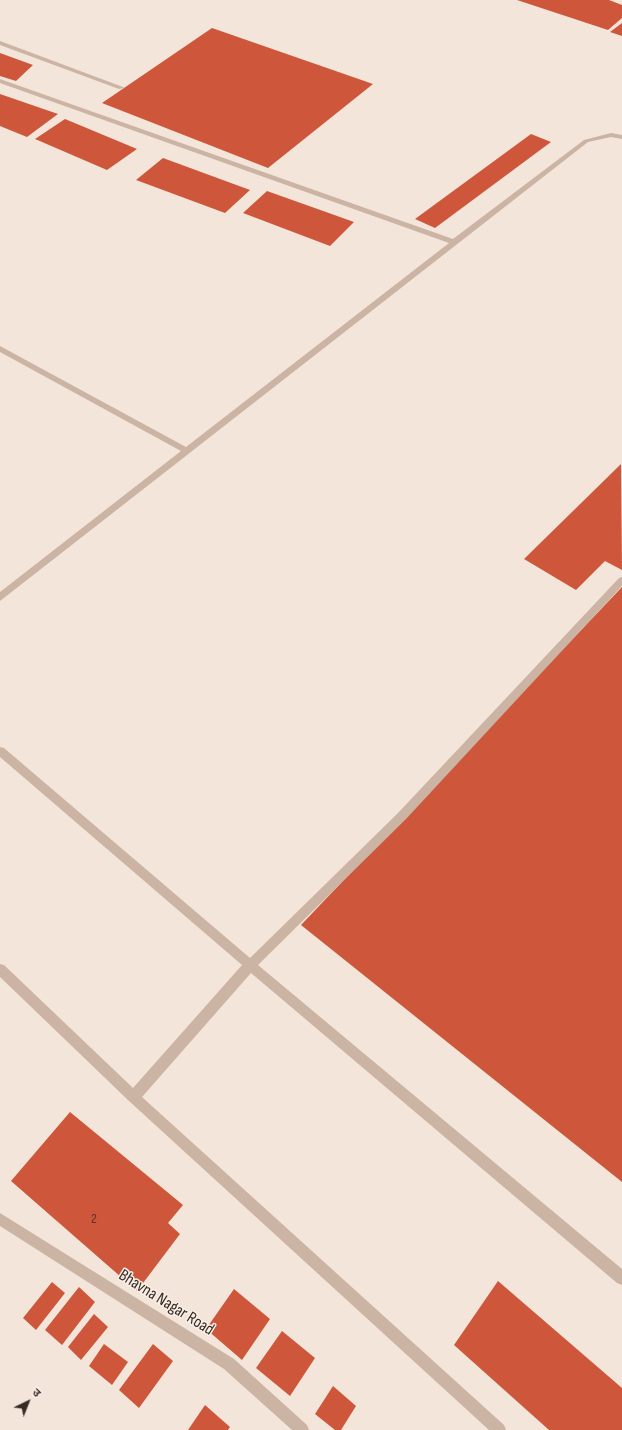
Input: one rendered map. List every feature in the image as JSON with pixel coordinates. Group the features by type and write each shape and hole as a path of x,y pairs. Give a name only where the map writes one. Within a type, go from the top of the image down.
{"street":[{"path":"0,43 121,88"},
{"path":"0,81 454,242"},
{"path":"0,597 454,242 586,141 610,135 622,137"},
{"path":"0,349 187,451"},
{"path":"133,1098 250,965 402,816 622,580"},
{"path":"0,751 250,965 622,1278"},
{"path":"0,969 133,1098 499,1430"},
{"name":"Bhavna Nagar Road","path":"0,1219 230,1364 302,1430"}],"building":[{"path":"517,0 609,0 622,5 622,18 608,30"},
{"path":"622,23 622,36 610,32"},
{"path":"212,28 373,84 268,168 102,103"},
{"path":"0,53 33,65 16,81 0,76"},
{"path":"0,94 58,114 27,137 0,126"},
{"path":"65,119 137,149 107,170 35,139"},
{"path":"531,134 551,142 435,228 415,219"},
{"path":"163,158 250,190 225,213 136,180"},
{"path":"267,191 354,222 330,246 243,213"},
{"path":"621,464 622,570 605,561 576,590 524,559"},
{"path":"622,587 622,1182 301,925"},
{"path":"70,1112 183,1205 168,1223 180,1234 137,1291 11,1181"},
{"path":"498,1281 622,1388 622,1430 549,1430 454,1345"},
{"path":"52,1282 65,1293 36,1330 23,1318"},
{"path":"79,1287 95,1302 62,1345 45,1330"},
{"path":"234,1289 270,1319 242,1360 206,1329"},
{"path":"94,1314 108,1327 81,1360 68,1347"},
{"path":"282,1331 315,1358 290,1396 256,1368"},
{"path":"104,1344 128,1362 112,1385 89,1366"},
{"path":"153,1344 173,1361 139,1408 119,1390"},
{"path":"333,1386 356,1406 341,1430 335,1430 315,1414"},
{"path":"205,1405 230,1427 228,1430 188,1430"}]}
